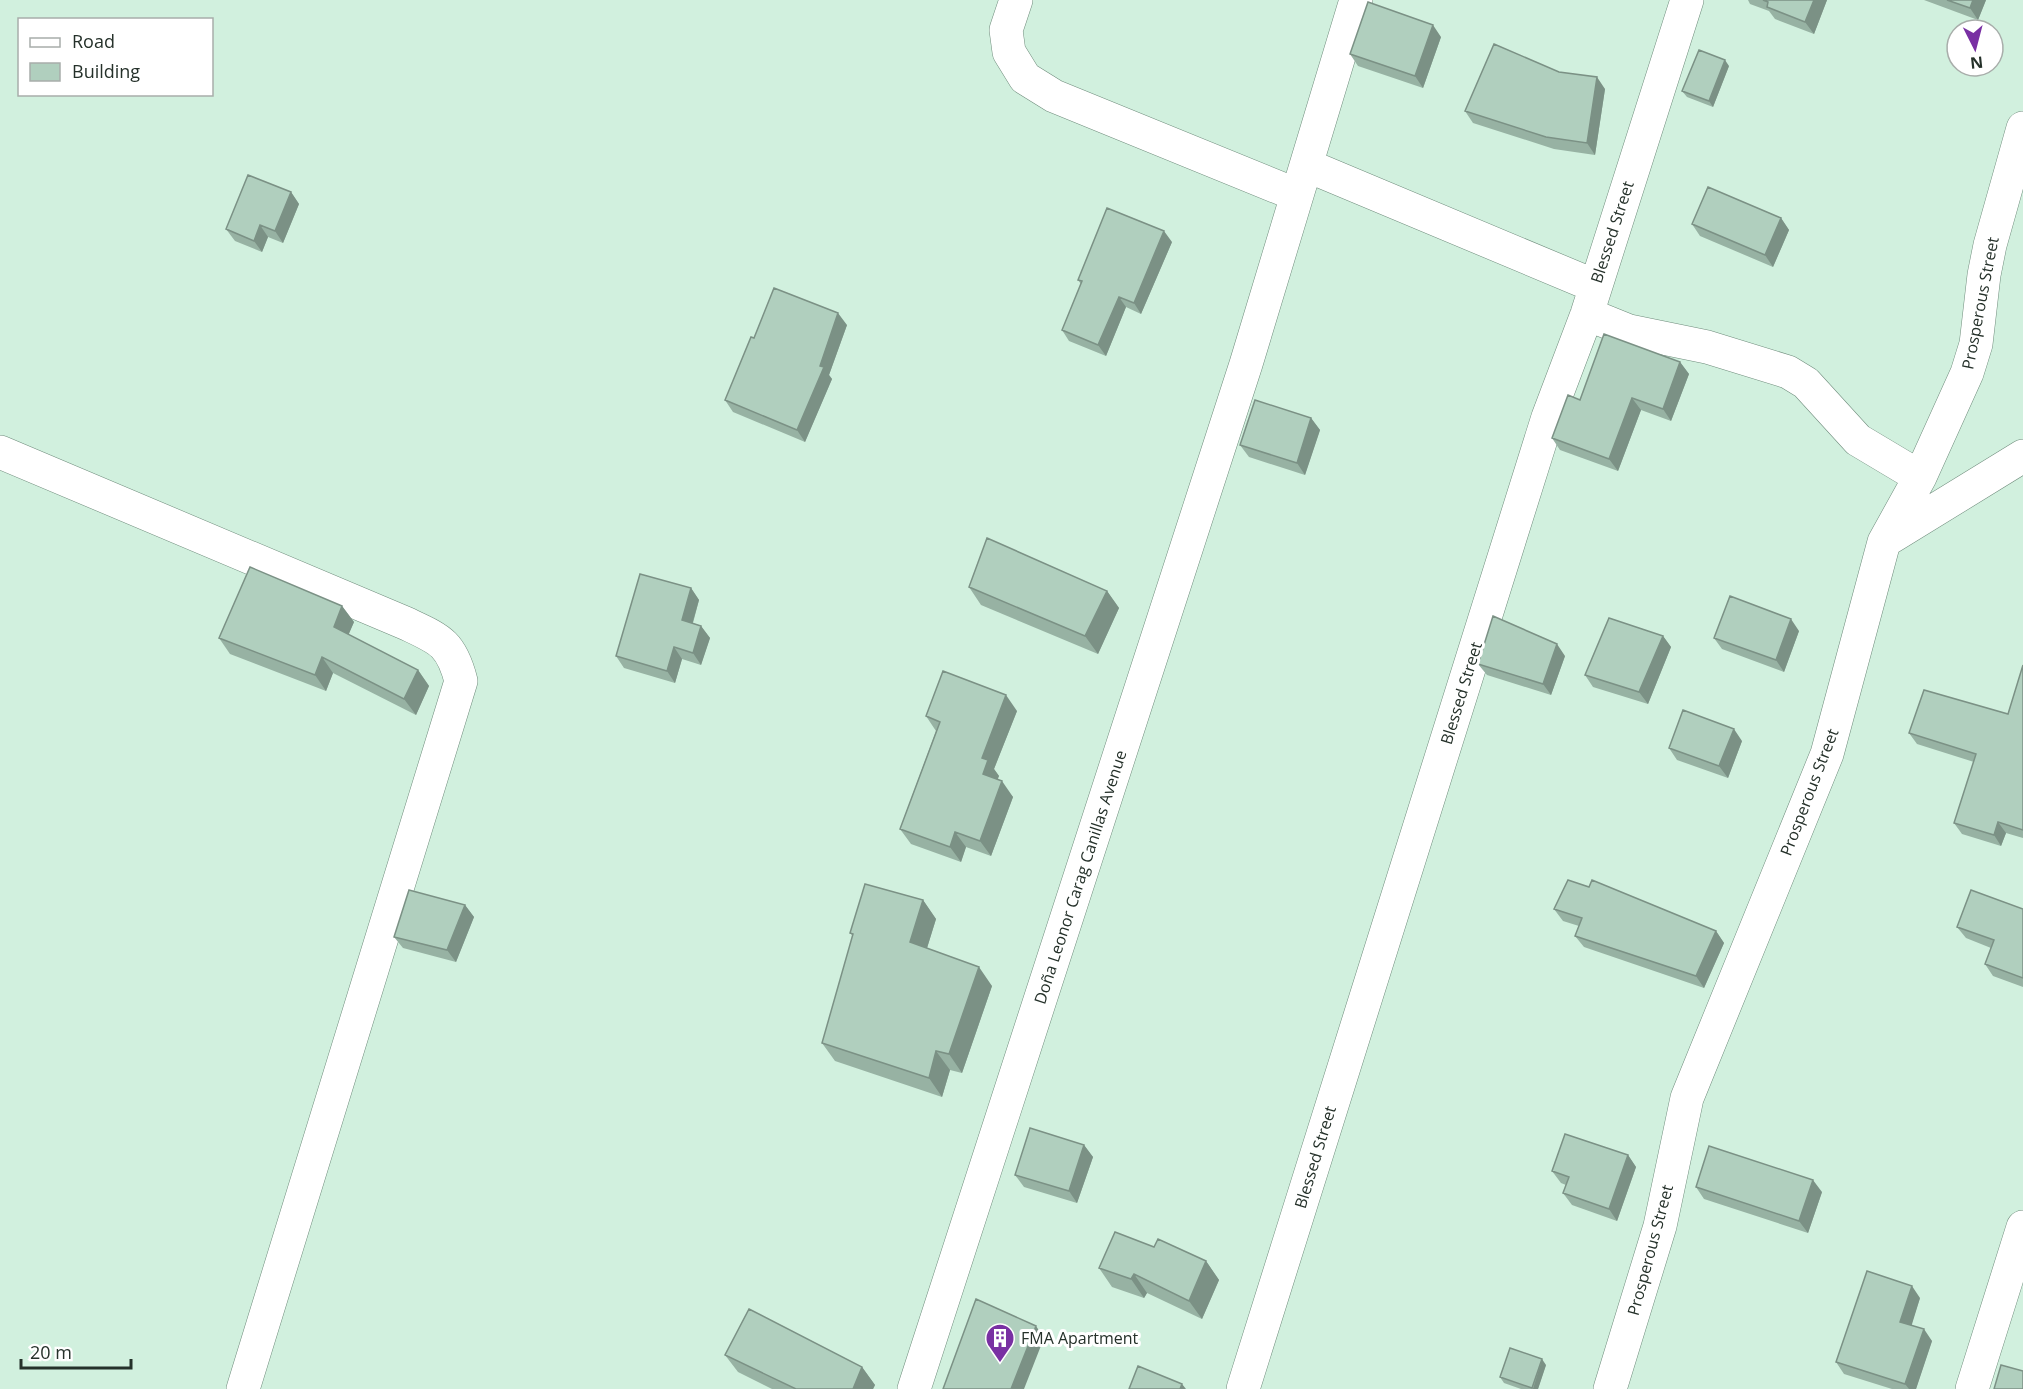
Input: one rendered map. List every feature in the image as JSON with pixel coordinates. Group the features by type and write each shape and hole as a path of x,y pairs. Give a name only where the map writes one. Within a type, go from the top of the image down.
{"street":[{"path":"1016,0 1006,30 1009,52 1025,78 1054,96 1302,180 1591,300 1629,331 1707,347 1788,372 1806,383 1858,440 1920,477"},
{"name":"Doña Leonor Carag Canillas Avenue","path":"914,1389 1246,364 1356,0"},
{"name":"Blessed Street","path":"1242,1389 1548,417 1591,300 1687,0"},
{"name":"Prosperous Street","path":"1610,1389 1660,1226 1687,1098 1827,754 1884,542 1920,477 1967,373 1976,344 1990,245 2023,128"},
{"path":"0,452 405,623 440,640 456,662 461,681 243,1389"},
{"path":"1884,542 2023,456"},
{"path":"1971,1389 2023,1227"}],"building":[{"path":"1763,0 1814,0 1805,22 1767,7 1768,2"},
{"path":"1947,0 1973,0 1970,8"},
{"path":"1368,2 1433,25 1415,76 1350,54"},
{"path":"1494,44 1559,72 1597,77 1587,143 1546,137 1465,111"},
{"path":"1699,50 1725,60 1709,101 1682,91"},
{"path":"248,175 291,192 275,231 260,225 254,241 226,229"},
{"path":"1708,187 1781,218 1765,255 1692,224"},
{"path":"1107,208 1164,231 1134,303 1119,297 1098,345 1062,330 1082,281 1078,280"},
{"path":"774,288 838,313 820,366 824,367 797,430 725,400"},
{"path":"1604,334 1680,362 1663,409 1632,398 1609,459 1552,438 1568,395 1580,400"},
{"path":"1255,400 1311,418 1297,463 1240,445"},
{"path":"987,538 1107,591 1085,636 969,587"},
{"path":"250,567 342,606 334,627 418,670 404,699 322,657 315,675 219,638"},
{"path":"640,574 691,588 682,620 701,626 693,653 674,647 667,671 616,656"},
{"path":"1730,596 1791,619 1776,660 1714,638"},
{"path":"1493,616 1557,644 1543,684 1478,664"},
{"path":"1609,618 1663,636 1639,692 1585,675"},
{"path":"2023,665 2023,830 1998,822 1994,835 1954,823 1976,754 1909,733 1924,690 2008,714"},
{"path":"943,671 1006,695 982,758 988,760 983,774 1002,781 980,841 955,832 950,847 900,829 940,722 926,716"},
{"path":"1683,710 1734,729 1719,766 1669,748"},
{"path":"1568,880 1589,887 1592,880 1716,931 1696,976 1575,936 1582,918 1554,909"},
{"path":"865,884 923,900 910,942 979,967 949,1054 936,1051 929,1078 822,1043"},
{"path":"409,890 465,905 447,950 394,937"},
{"path":"1971,890 2023,909 2023,978 1985,964 1994,940 1957,927"},
{"path":"1030,1128 1084,1145 1069,1191 1015,1175"},
{"path":"1565,1134 1628,1155 1609,1209 1563,1193 1569,1177 1552,1171"},
{"path":"1709,1146 1813,1180 1799,1221 1696,1187"},
{"path":"1115,1232 1154,1247 1158,1239 1206,1261 1189,1301 1134,1274 1131,1279 1099,1268"},
{"path":"1867,1271 1912,1286 1900,1322 1924,1329 1905,1384 1836,1362"},
{"name":"FMA Apartment","path":"976,1299 1036,1326 1011,1389 943,1389"},
{"path":"749,1309 862,1367 853,1389 796,1389 725,1355"},
{"path":"1510,1348 1542,1359 1532,1388 1500,1377"},
{"path":"2001,1365 2023,1371 2023,1389 1994,1389"},
{"path":"1138,1366 1182,1384 1180,1389 1129,1389"}],"place":[{"name":"FMA Apartment","path":"1000,1364"}]}
